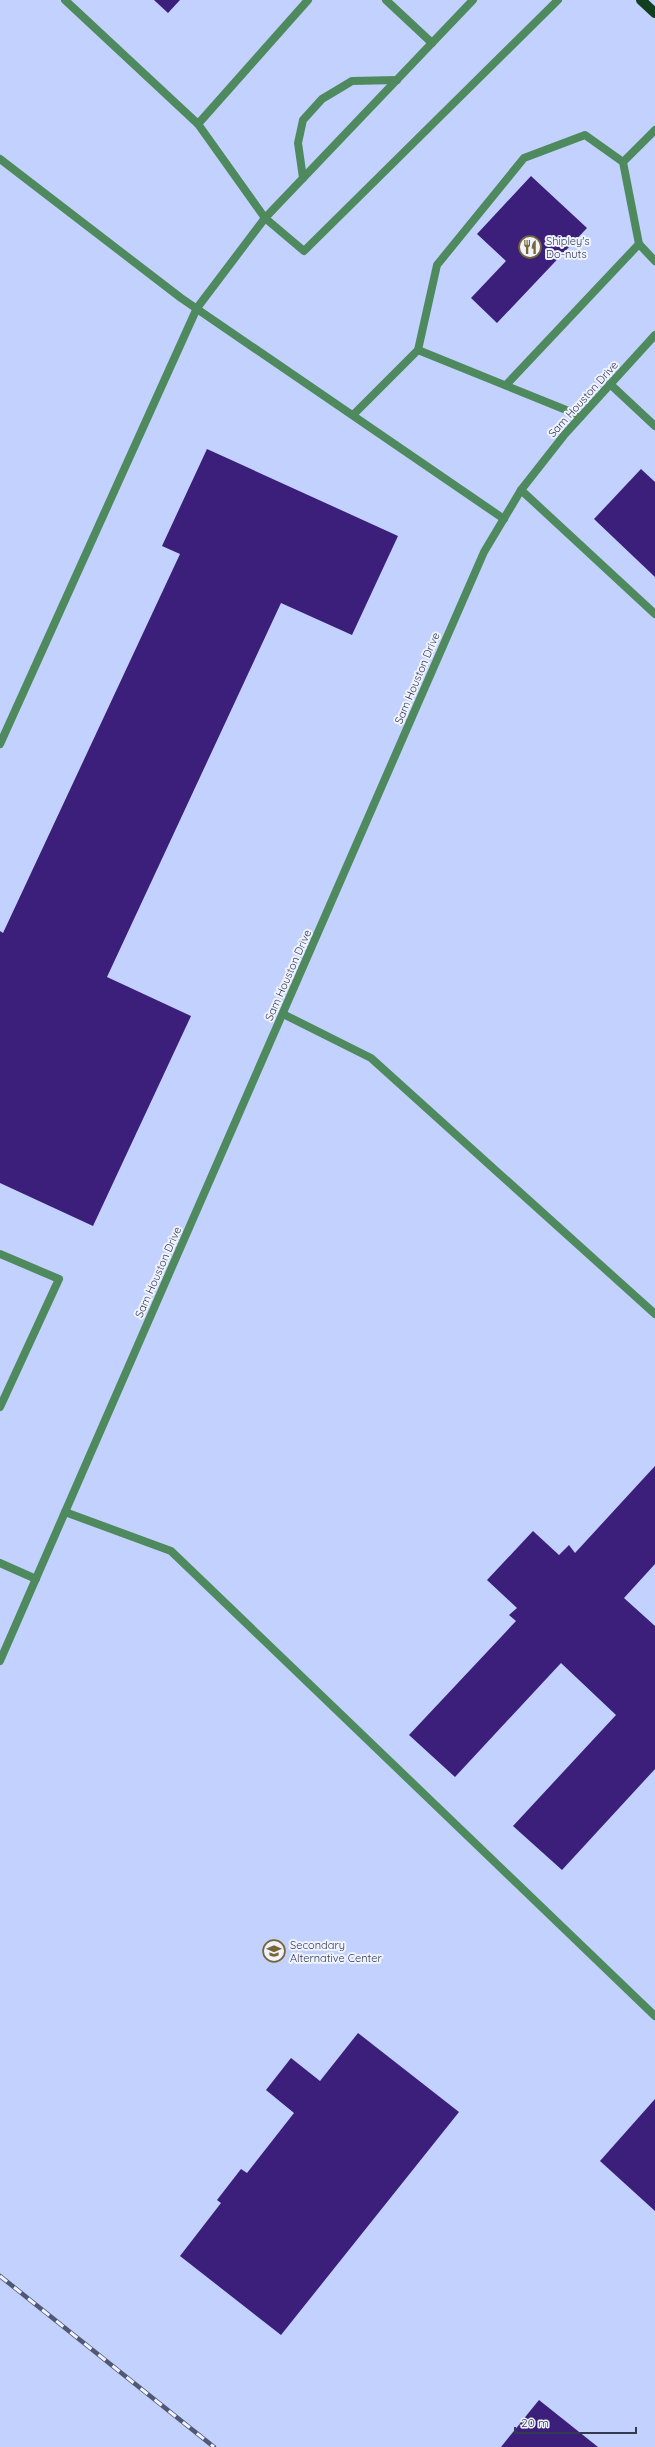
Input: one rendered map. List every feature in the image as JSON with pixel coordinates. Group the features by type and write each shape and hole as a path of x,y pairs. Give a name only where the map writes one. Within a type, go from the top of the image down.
{"main road":[{"path":"642,0 655,13"}],"street":[{"path":"64,0 198,124 265,218 304,251 558,0"},
{"path":"198,124 308,0"},
{"path":"386,0 432,43"},
{"path":"0,744 197,308 265,218 473,0"},
{"path":"303,178 298,143 303,120 322,100 352,81 397,80"},
{"path":"623,162 655,130"},
{"path":"353,415 418,350 437,265 524,158 585,135 623,162 639,244 655,261"},
{"path":"0,159 197,308 504,519"},
{"path":"506,385 639,244"},
{"name":"Sam Houston Drive","path":"0,1661 484,552 521,490 581,416 655,335"},
{"path":"418,350 581,416"},
{"path":"610,384 655,426"},
{"path":"521,490 655,614"},
{"path":"282,1014 371,1058 655,1314"},
{"path":"0,1254 59,1279 0,1407"},
{"path":"65,1512 171,1551 655,2016"},
{"path":"0,1563 36,1580"}],"building":[{"path":"154,0 180,0 168,13"},
{"name":"Shipley's Do-nuts","path":"531,176 587,228 497,323 471,298 506,261 477,234"},
{"path":"207,449 398,536 352,635 281,603 107,977 191,1016 93,1226 0,1183 0,931 3,933 180,554 162,546"},
{"path":"641,469 655,482 655,577 594,519"},
{"path":"655,1466 655,1564 624,1598 655,1626 655,1769 562,1870 513,1826 616,1715 561,1663 455,1777 409,1735 516,1621 509,1615 517,1608 487,1580 533,1531 559,1555 569,1545 575,1553"},
{"path":"358,2033 459,2112 281,2335 180,2256 221,2203 217,2200 241,2169 247,2173 294,2113 266,2090 291,2058 320,2081"},
{"path":"655,2099 655,2211 600,2161"},
{"path":"539,2400 598,2447 501,2447"}],"railway":[{"path":"0,2276 214,2447"}],"place":[{"name":"Shipley's Do-nuts","path":"530,247"},
{"name":"Secondary Alternative Center","path":"274,1951"}]}
